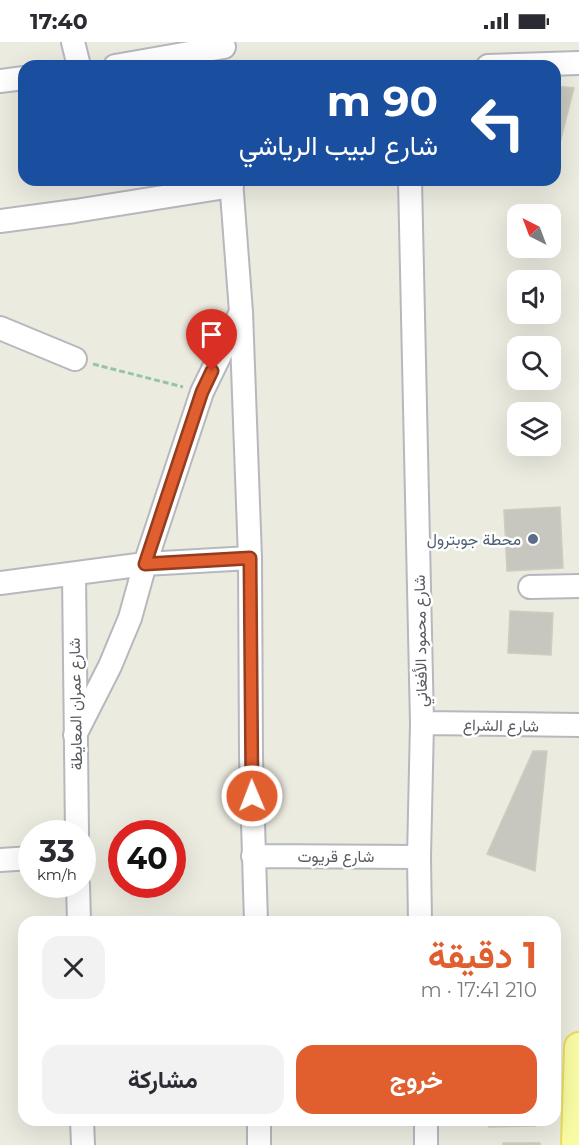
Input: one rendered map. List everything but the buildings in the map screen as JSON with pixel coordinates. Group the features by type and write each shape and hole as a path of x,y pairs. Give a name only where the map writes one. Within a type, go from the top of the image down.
{"main road":[{"path":"576,1145 579,1047"}],"street":[{"path":"73,42 78,60"},
{"path":"162,60 225,52"},
{"path":"561,64 579,63"},
{"path":"0,81 18,79"},
{"path":"0,221 213,186"},
{"path":"231,186 241,312 250,558 256,916"},
{"name":"شارع محمود الأفغاني","path":"410,186 422,723 420,916"},
{"path":"75,735 110,666 130,618 145,564 202,392 241,312"},
{"path":"0,328 75,359"},
{"path":"0,583 145,564 250,558"},
{"name":"شارع عمران المعايطة","path":"74,574 77,820"},
{"path":"530,587 579,586"},
{"name":"شارع الشراع","path":"422,723 579,725"},
{"name":"شارع قريوت","path":"253,856 419,857"},
{"path":"0,860 18,859"},
{"path":"78,898 79,916"},
{"path":"82,1126 83,1145"},
{"path":"259,1126 259,1145"},
{"path":"426,1126 426,1145"}],"path":[{"path":"75,359 202,392"}],"place":[{"name":"محطة جوبترول","path":"533,539"}],"route":[{"path":"212,371 202,392 145,564 250,558 252,796"}]}
